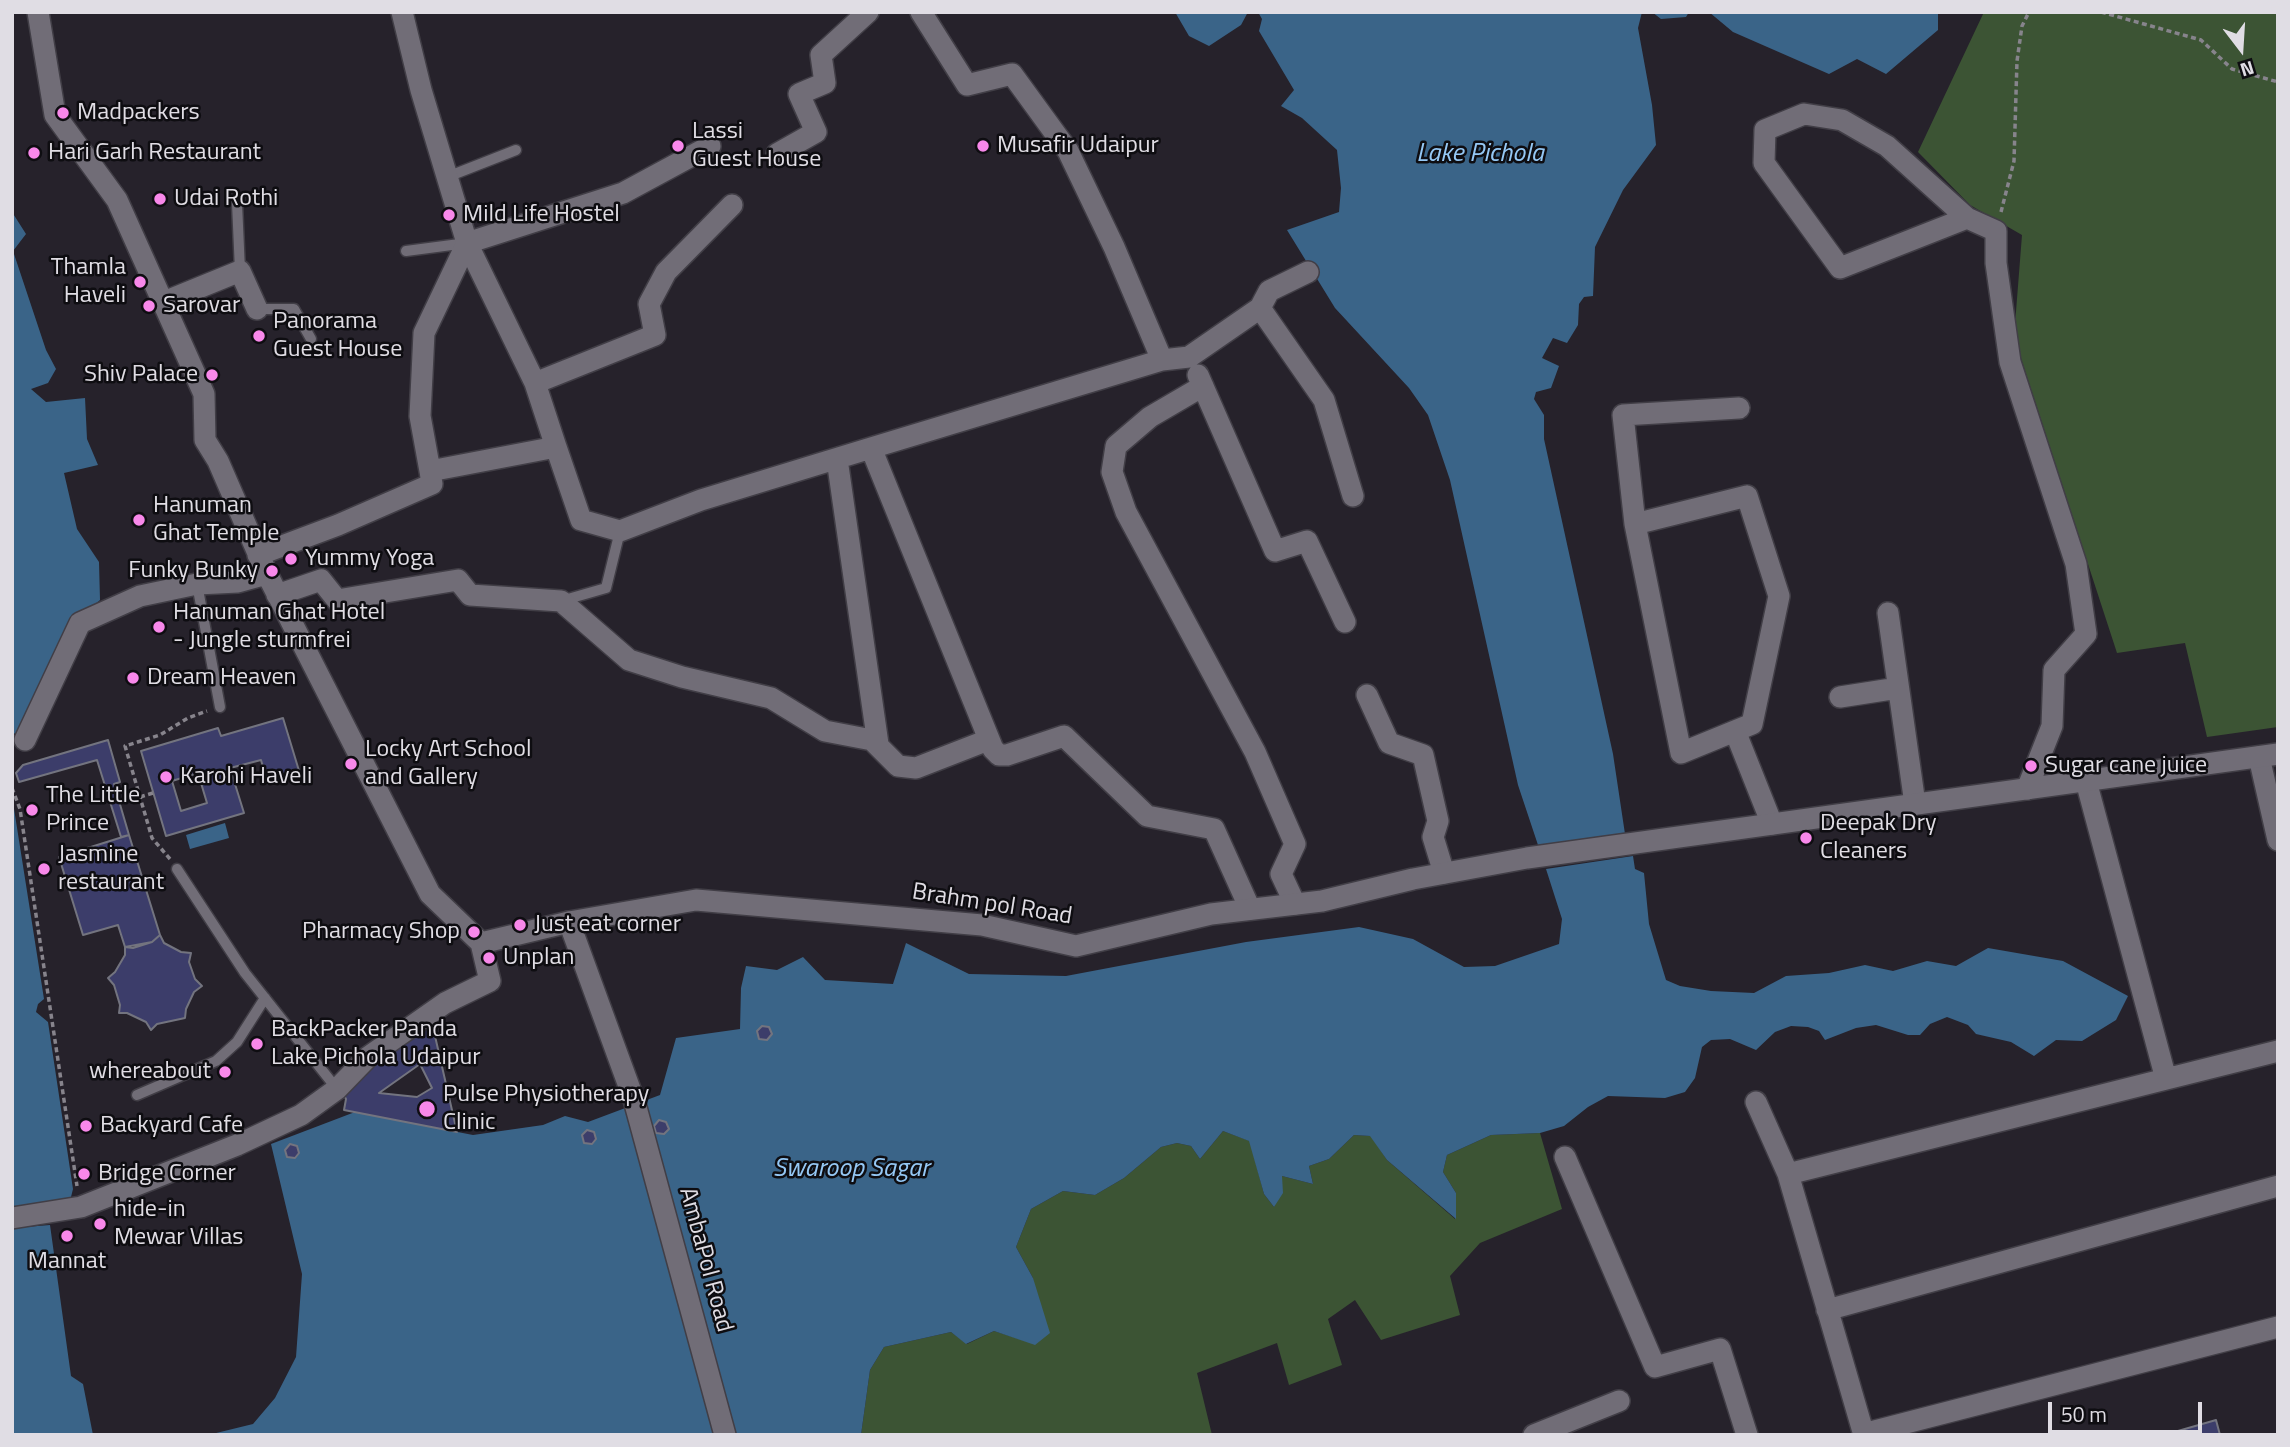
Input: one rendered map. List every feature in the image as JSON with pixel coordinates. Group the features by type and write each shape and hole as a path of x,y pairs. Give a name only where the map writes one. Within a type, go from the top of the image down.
{"street":[{"path":"12,1218 81,1207 261,1135 301,1115 337,1089 368,1057 445,1003 490,981 481,943 429,894 262,564 218,461 205,440 204,394 117,200 55,115 38,12"},
{"path":"402,12 467,243 535,383 581,520 620,531 701,500 871,448 1162,360 1189,357 1260,308 1269,291 1308,272"},
{"path":"777,155 816,132 799,94 825,83 821,55 868,12"},
{"path":"921,12 967,85 1012,74 1068,151 1114,247 1162,360"},
{"path":"1967,218 1840,268 1765,163 1765,130 1804,114 1842,120 1888,146 1967,218 1996,232 1996,262 2010,362 2076,564 2086,634 2054,670 2052,726 2026,789"},
{"path":"25,740 80,623 140,596 197,584 238,582 262,564 338,525 432,484 420,416 424,333 467,243 623,193 710,146"},
{"path":"535,383 655,335 649,304 666,272 732,205"},
{"path":"164,302 240,271 257,309"},
{"path":"1260,308 1324,400 1353,496"},
{"path":"1189,357 1275,551 1307,541 1345,622"},
{"path":"1203,386 1150,417 1116,446 1112,472 1126,512 1255,752 1295,844 1281,874 1295,904"},
{"path":"1635,524 1748,496 1779,596 1752,724 1681,753 1635,524 1623,415 1739,408"},
{"path":"430,471 556,447"},
{"path":"871,448 988,740 999,755 1007,755 1064,736 1147,816 1214,829 1250,909"},
{"path":"837,459 878,744"},
{"path":"277,595 321,580 337,600 458,580 470,595 561,601 617,653 629,660 682,677 771,698 825,731 865,737 878,744 898,766 916,768 988,740"},
{"path":"1888,613 1915,804"},
{"path":"1840,697 1898,688"},
{"path":"1367,695 1389,743 1423,755 1438,821 1433,837 1444,873"},
{"path":"1735,731 1772,824"},
{"path":"2268,756 2278,841"},
{"name":"Brahm pol Road","path":"481,943 569,922 695,900 982,925 1076,946 1211,914 1295,904 1527,858 2268,756"},
{"path":"2086,781 2166,1079"},
{"name":"AmbaPol Road","path":"569,922 634,1100 725,1435"},
{"path":"1788,1174 2278,1051"},
{"path":"1756,1102 1788,1174 1863,1434 2278,1327"},
{"path":"1565,1157 1656,1367 1720,1349 1747,1435"},
{"path":"1827,1310 2278,1186"},
{"path":"1534,1435 1619,1401"}],"lane":[{"path":"447,177 516,150"},
{"path":"237,203 240,271"},
{"path":"406,251 467,243"},
{"path":"257,309 294,309 311,339"},
{"path":"561,601 606,588 620,531"},
{"path":"197,584 220,707"},
{"path":"177,869 245,973 337,1089"},
{"path":"137,1095 216,1061 237,1042 265,998"}],"path":[{"path":"1996,232 2014,161 2017,61 2022,26 2029,12"},
{"path":"2101,12 2201,40 2232,69 2278,82"},
{"path":"177,869 152,838 125,746 160,736 188,718 220,707"},
{"path":"12,788 20,809 81,1207"},
{"path":"140,797 153,793"}],"green space":[{"path":"1984,12 2278,12 2278,727 2207,737 2185,643 2117,653 2014,337 2022,235 1970,205 1918,152"},
{"path":"1223,1131 1250,1141 1264,1194 1274,1207 1282,1176 1313,1184 1309,1166 1329,1159 1354,1135 1371,1136 1387,1160 1455,1219 1456,1193 1443,1172 1447,1155 1491,1135 1540,1133 1562,1209 1480,1243 1450,1276 1460,1315 1381,1340 1355,1300 1328,1319 1342,1365 1289,1385 1277,1343 1197,1373 1212,1435 861,1435 870,1370 884,1347 951,1332 967,1344 994,1331 1035,1344 1033,1278 1016,1247 1031,1209 1063,1191 1095,1195 1124,1178 1161,1147 1177,1143 1191,1146 1200,1159"}],"water":[{"path":"1175,12 1248,12 1241,25 1209,46 1189,36"},
{"name":"Lake Pichola","path":"1258,12 1642,12 1638,28 1652,105 1656,145 1623,190 1595,247 1593,296 1584,297 1579,304 1578,325 1567,343 1553,338 1542,358 1559,366 1551,388 1536,392 1534,399 1544,415 1544,439 1613,754 1625,834 1538,845 1518,785 1450,480 1428,415 1409,388 1335,308 1287,230 1339,212 1341,188 1337,150 1302,118 1281,106 1294,90 1259,31 1262,19"},
{"path":"1652,12 1689,12 1686,17 1661,19"},
{"path":"1709,12 1938,12 1938,30 1886,74 1857,59 1829,74 1733,32"},
{"path":"12,212 26,234 13,251 46,350 56,369 48,383 31,389 46,402 85,398 87,439 98,465 64,473 77,529 99,562 100,600 76,622 22,732 12,734"},
{"path":"12,796 44,999 38,1004 36,1012 48,1022 73,1189 70,1201 12,1207"},
{"path":"225,823 229,838 190,849 186,835"},
{"name":"Swaroop Sagar","path":"1633,856 1635,869 1644,873 1649,924 1666,980 1680,986 1754,993 1786,976 1829,973 1865,965 1893,971 1927,961 1956,966 1988,948 2063,961 2128,996 2116,1020 2082,1041 2056,1040 2034,1056 2011,1042 1976,1034 1968,1025 1947,1017 1930,1024 1920,1035 1908,1035 1876,1025 1856,1028 1825,1040 1819,1031 1791,1026 1775,1032 1756,1050 1730,1039 1711,1040 1702,1047 1695,1078 1685,1092 1665,1098 1608,1096 1588,1107 1564,1126 1540,1133 1491,1135 1447,1155 1443,1172 1456,1193 1456,1219 1387,1160 1370,1136 1354,1135 1329,1159 1309,1166 1313,1184 1282,1176 1283,1193 1274,1207 1264,1194 1249,1141 1223,1131 1200,1159 1191,1146 1177,1143 1161,1147 1124,1178 1095,1195 1063,1191 1031,1209 1016,1247 1033,1278 1050,1333 1035,1345 994,1331 966,1344 951,1332 884,1347 870,1370 861,1435 208,1435 253,1424 275,1398 296,1357 302,1274 271,1144 355,1112 473,1135 543,1125 565,1116 588,1122 660,1095 676,1038 740,1029 741,988 746,966 777,970 803,957 825,980 893,984 906,943 969,974 1066,976 1246,942 1359,927 1413,939 1464,967 1495,966 1559,944 1562,919 1546,869"},
{"path":"50,1225 71,1376 83,1384 93,1435 12,1435 12,1228"}],"building":[{"name":"Karohi Haveli","path":"283,718 300,774 268,784 261,760 230,768 244,813 166,836 141,751 218,728 221,736","holes":["198,773 207,803 181,811 172,781"]},
{"path":"108,740 120,782 114,784 129,835 121,837 97,760 19,782 16,773 23,765"},
{"path":"129,835 160,935 152,942 133,948 125,947 118,925 83,935 59,857"},
{"path":"160,935 164,943 181,952 191,953 189,962 195,979 202,986 194,992 185,1018 157,1024 151,1030 146,1022 127,1013 119,1013 120,1005 114,985 108,978 125,955 125,947 152,942"},
{"path":"432,1023 457,1132 344,1110 346,1099 342,1092 374,1060","holes":["420,1064 432,1088 417,1097 379,1093"]},
{"path":"762,1026 769,1027 772,1034 767,1040 759,1039 757,1031"},
{"path":"659,1120 666,1122 669,1129 664,1134 656,1133 654,1126"},
{"path":"587,1130 594,1132 596,1139 592,1144 584,1143 582,1135"},
{"path":"290,1144 297,1146 299,1153 295,1158 287,1157 285,1150"},
{"path":"2216,1420 2220,1435 2164,1435"}],"place":[{"name":"Madpackers","path":"63,113"},
{"name":"Lassi Guest House","path":"678,146"},
{"name":"Musafir Udaipur","path":"983,146"},
{"name":"Hari Garh Restaurant","path":"34,153"},
{"name":"Udai Rothi","path":"160,199"},
{"name":"Mild Life Hostel","path":"449,215"},
{"name":"Thamla Haveli","path":"140,282"},
{"name":"Sarovar","path":"149,306"},
{"name":"Panorama Guest House","path":"259,336"},
{"name":"Shiv Palace","path":"212,375"},
{"name":"Hanuman Ghat Temple","path":"139,520"},
{"name":"Yummy Yoga","path":"291,559"},
{"name":"Funky Bunky","path":"272,571"},
{"name":"Hanuman Ghat Hotel - Jungle sturmfrei","path":"159,627"},
{"name":"Dream Heaven","path":"133,678"},
{"name":"Locky Art School and Gallery","path":"351,764"},
{"name":"Sugar cane juice","path":"2031,766"},
{"name":"Karohi Haveli","path":"166,777"},
{"name":"The Little Prince","path":"32,810"},
{"name":"Deepak Dry Cleaners","path":"1806,838"},
{"name":"Jasmine restaurant","path":"44,869"},
{"name":"Just eat corner","path":"520,925"},
{"name":"Pharmacy Shop","path":"474,932"},
{"name":"Unplan","path":"489,958"},
{"name":"BackPacker Panda Lake Pichola Udaipur","path":"257,1044"},
{"name":"whereabout","path":"225,1072"},
{"name":"Pulse Physiotherapy Clinic","path":"427,1109"},
{"name":"Backyard Cafe","path":"86,1126"},
{"name":"Bridge Corner","path":"84,1174"},
{"name":"hide-in Mewar Villas","path":"100,1224"},
{"name":"Mannat","path":"67,1236"}]}
